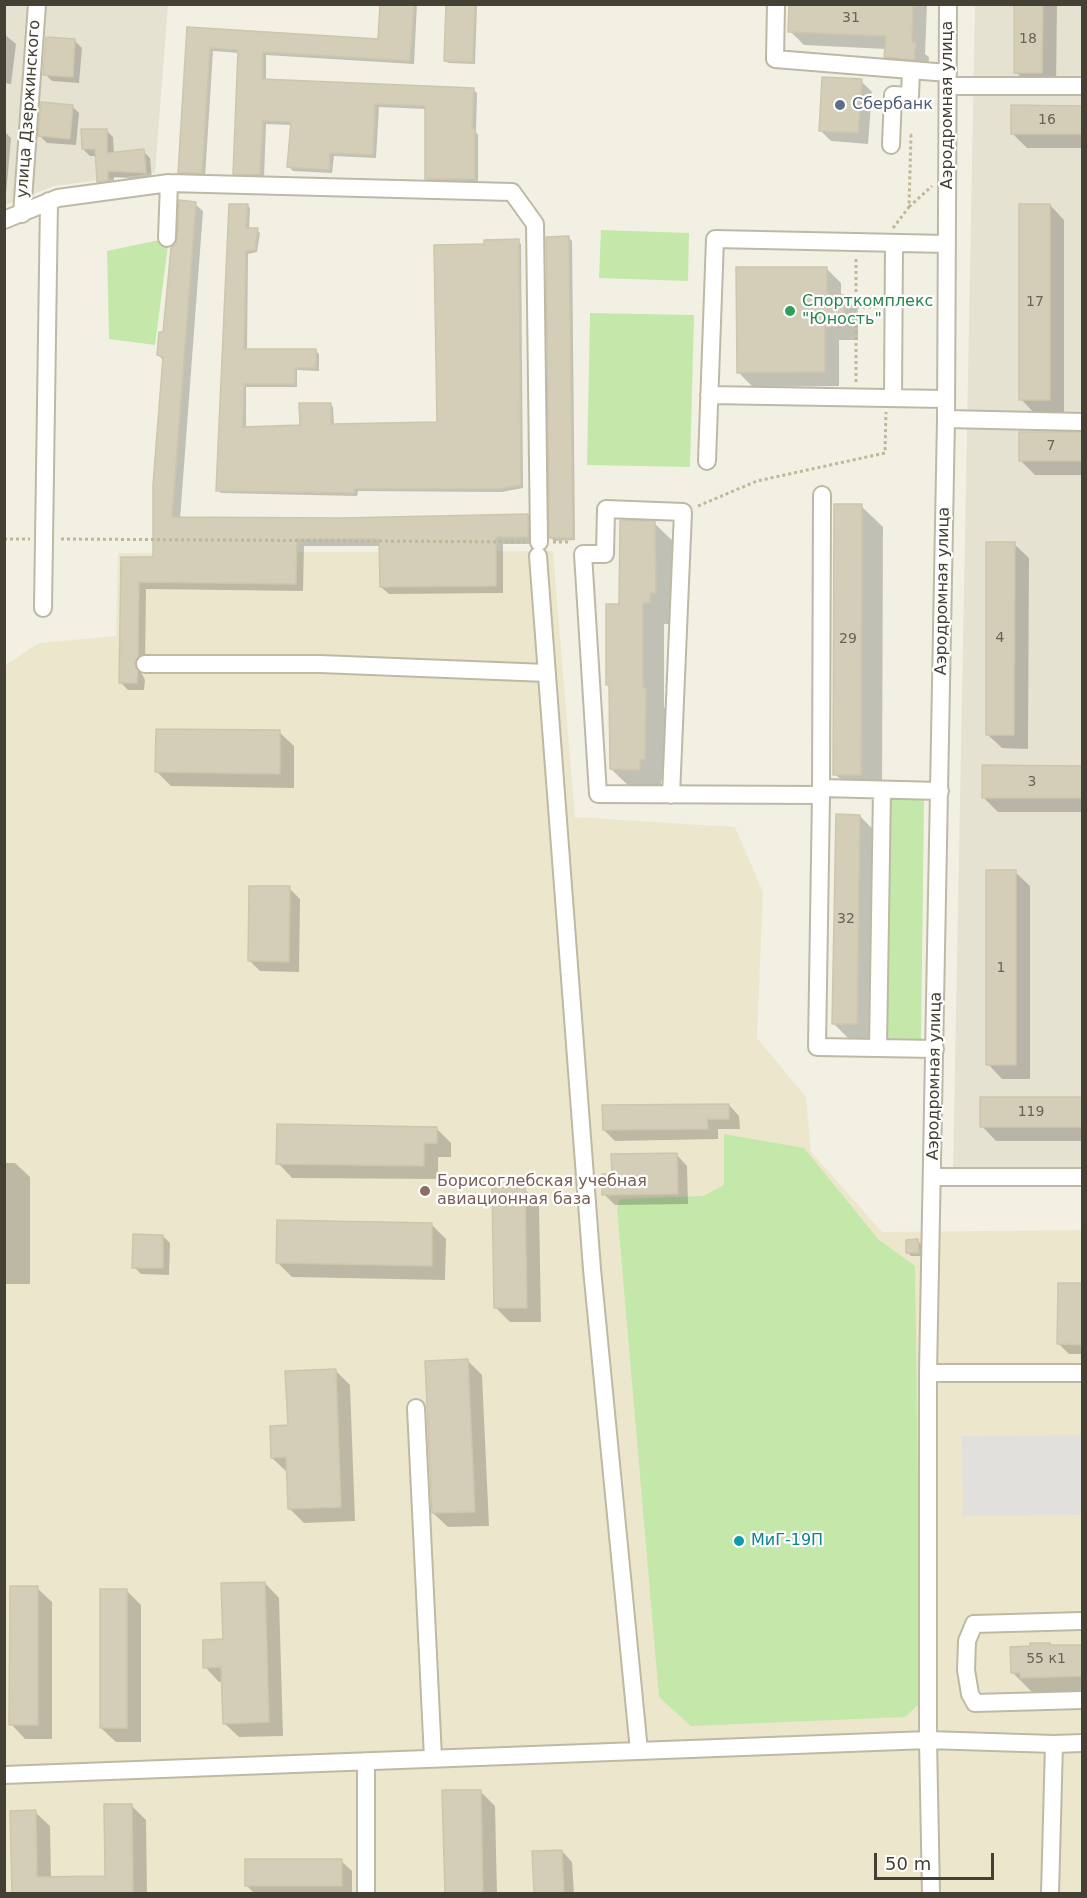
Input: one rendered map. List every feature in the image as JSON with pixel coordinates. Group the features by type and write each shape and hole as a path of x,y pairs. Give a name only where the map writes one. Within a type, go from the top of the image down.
{"street":[{"name":"улица Дзержинского","path":"22,214 37,4"},
{"path":"776,4 775,59 911,70 948,80 1083,87"},
{"name":"Аэродромная улица","path":"930,1893 928,1373 946,419 948,4"},
{"path":"891,140 893,95 910,96 911,70"},
{"path":"4,220 58,198 170,183 512,192 535,224 538,549 592,1269 639,1750"},
{"path":"167,238 170,183"},
{"path":"43,608 49,201"},
{"path":"707,461 715,239 947,244"},
{"path":"887,243 887,398"},
{"path":"709,395 946,399"},
{"path":"946,419 1083,422"},
{"path":"822,495 817,1047 935,1049"},
{"path":"671,795 684,512 606,509 605,554 583,554 598,794 671,795 882,789 940,791"},
{"path":"145,664 320,664 547,673"},
{"path":"878,1048 882,789"},
{"path":"933,1176 1083,1177"},
{"path":"928,1373 1083,1373"},
{"path":"416,1408 433,1758"},
{"path":"1083,1621 974,1624 967,1641 966,1670 970,1694 975,1702 1083,1700"},
{"path":"4,1775 928,1740 1083,1743"},
{"path":"1050,1893 1054,1744"},
{"path":"366,1761 366,1893"}],"path":[{"path":"891,140 911,135 909,207"},
{"path":"887,243 909,207 947,172"},
{"path":"856,242 856,397"},
{"path":"856,307 883,307"},
{"path":"684,512 757,482 885,453 887,398"},
{"path":"4,539 538,549 569,542"}],"shaded area":[{"path":"5,5 168,5 155,173 54,186 5,205"},
{"path":"975,5 1082,5 1082,1170 953,1173"},
{"name":"Борисоглебская учебная авиационная база","path":"553,551 575,817 735,827 763,892 757,1038 806,1097 811,1152 882,1232 1082,1230 1082,1893 5,1893 4,666 39,643 116,636 118,553"},
{"path":"1082,1435 1082,1515 963,1516 962,1436"}],"green space":[{"path":"601,230 689,233 688,281 599,278"},
{"path":"169,238 155,345 109,339 107,251"},
{"path":"590,313 694,315 690,467 587,465"},
{"path":"889,799 924,800 921,1043 885,1042"},
{"path":"724,1134 804,1148 878,1239 915,1266 921,1702 905,1717 691,1726 659,1697 617,1208 620,1199 703,1196 724,1185"}],"building":[{"path":"380,4 414,4 410,61 263,52 262,79 474,88 472,129 475,129 475,179 425,179 425,106 375,104 373,155 330,153 329,170 287,167 291,122 263,121 260,175 233,174 238,50 210,48 202,173 178,173 187,27 378,39"},
{"path":"446,4 475,4 473,62 444,61"},
{"path":"789,4 913,4 912,42 916,42 914,60 884,57 886,36 788,32"},
{"path":"1014,4 1043,4 1042,73 1014,73"},
{"path":"46,37 75,39 73,77 43,75"},
{"name":"Сбербанк","path":"822,77 862,79 858,133 819,131"},
{"path":"41,102 73,105 70,139 38,136"},
{"path":"1011,105 1083,106 1083,134 1011,134"},
{"path":"81,129 107,129 107,153 144,149 146,173 108,171 108,181 97,182 95,149 82,149"},
{"path":"179,200 196,202 172,517 341,518 528,514 528,537 496,537 496,586 380,587 379,539 297,539 296,584 139,582 138,657 135,663 138,671 137,683 119,683 121,557 153,557 153,485 163,357 157,355 159,332 163,332 171,248 176,244 177,238"},
{"path":"229,204 248,204 246,228 258,228 255,250 246,251 244,349 316,349 316,368 295,368 295,384 244,384 243,427 300,425 299,403 331,403 331,424 437,422 434,245 484,244 484,240 519,239 521,485 498,489 355,489 354,493 216,491"},
{"path":"1019,204 1050,204 1050,400 1019,400"},
{"path":"569,236 573,538 549,538 546,237"},
{"name":"Спорткомплекс \"Юность\"","path":"736,267 827,267 827,295 844,295 844,326 825,326 825,372 737,373"},
{"path":"1019,432 1083,432 1083,461 1019,461"},
{"path":"834,504 862,504 861,775 833,775"},
{"path":"620,520 655,521 656,593 650,593 650,603 643,603 643,688 646,688 645,760 640,759 640,770 610,769 609,685 606,685 606,604 619,604"},
{"path":"986,542 1015,542 1014,735 986,735"},
{"path":"156,729 280,730 280,774 155,772"},
{"path":"982,765 1083,766 1083,798 982,798"},
{"path":"836,814 860,815 857,1024 832,1024"},
{"path":"986,870 1016,870 1016,1065 986,1065"},
{"path":"249,886 290,886 289,962 248,961"},
{"path":"980,1097 1083,1097 1083,1127 980,1127"},
{"path":"729,1104 729,1119 707,1119 708,1129 603,1130 602,1105"},
{"path":"277,1124 437,1127 437,1143 424,1143 424,1166 276,1164"},
{"path":"677,1153 678,1194 602,1195 602,1174 612,1174 611,1154"},
{"path":"525,1187 527,1308 494,1308 492,1188"},
{"path":"277,1220 432,1223 432,1266 276,1263"},
{"path":"133,1234 163,1235 163,1268 132,1268"},
{"path":"918,1239 919,1253 906,1253 906,1240"},
{"path":"1058,1283 1083,1283 1083,1345 1057,1344"},
{"path":"468,1359 475,1512 432,1513 425,1361"},
{"path":"336,1369 341,1507 288,1509 286,1457 271,1458 270,1426 288,1425 285,1371"},
{"path":"265,1582 269,1722 223,1724 221,1667 203,1668 203,1640 223,1639 221,1583"},
{"path":"10,1586 38,1586 38,1725 9,1725"},
{"path":"100,1589 127,1589 127,1728 100,1728"},
{"path":"1030,1643 1083,1645 1083,1676 1020,1678 1020,1673 1011,1673 1010,1647 1030,1646"},
{"path":"442,1790 481,1790 483,1893 445,1893"},
{"path":"104,1804 132,1804 133,1893 12,1893 10,1811 36,1810 37,1877 105,1876"},
{"path":"562,1850 564,1893 534,1893 532,1851"},
{"path":"245,1859 342,1859 342,1886 245,1886"}],"place":[{"name":"Сбербанк","path":"840,105"},
{"name":"Спорткомплекс \"Юность\"","path":"790,311"},
{"name":"Борисоглебская учебная авиационная база","path":"425,1191"},
{"name":"МиГ-19П","path":"739,1541"}]}
